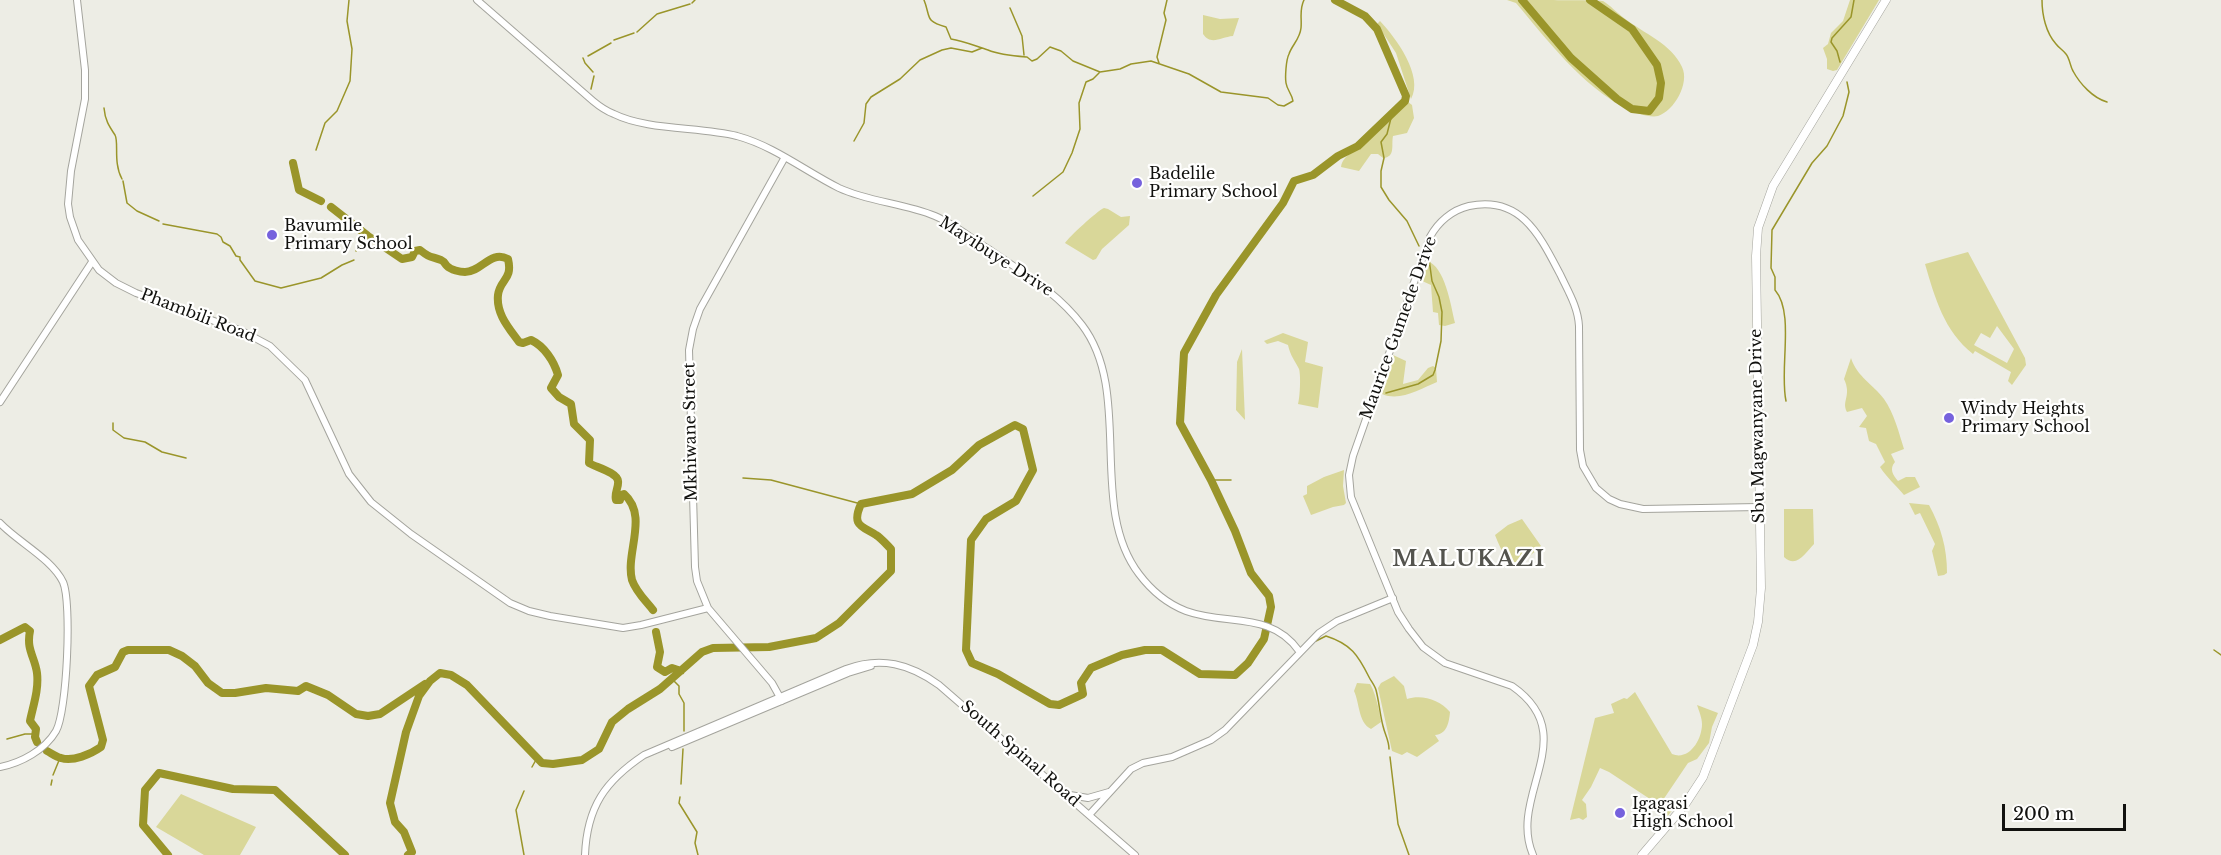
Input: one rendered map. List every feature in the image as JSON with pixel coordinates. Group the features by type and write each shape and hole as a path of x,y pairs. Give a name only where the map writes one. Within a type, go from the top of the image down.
{"main road":[{"name":"Sbu Magwanyane Drive","path":"1642,855 1699,786 1744,673 1758,622 1761,588 1756,256 1758,228 1773,186 1886,0"}],"street":[{"name":"Phambili Road","path":"77,0 85,70 85,99 71,171 68,204 73,229 92,262 106,276 127,289 242,331 270,346 301,374 349,474 370,502 412,535 510,603 550,616 623,628 641,626 708,608"},
{"name":"Mayibuye Drive","path":"477,0 592,101 613,114 632,121 734,135 766,147 856,195 915,210 942,220 1048,289 1064,303 1087,332 1100,358 1106,389 1116,519 1122,543 1133,566 1156,592 1179,608 1195,614 1272,627 1290,640 1299,651"},
{"name":"Mkhiwane Street","path":"781,699 772,683 708,608 697,581 691,340 700,309 785,157"},
{"name":"Maurice Gumede Drive","path":"1533,855 1527,837 1528,818 1545,740 1542,725 1535,710 1512,686 1453,666 1431,653 1408,629 1351,497 1350,469 1430,237 1444,219 1464,207 1488,204 1512,212 1528,222 1543,243 1574,303 1579,326 1580,450 1583,466 1596,488 1609,499 1620,504 1643,509 1759,507"},
{"path":"0,402 92,262"},
{"path":"0,523 54,570 62,580 68,604 61,721 48,741 31,755 0,767"},
{"path":"1089,815 1135,766 1172,757 1218,736 1319,633 1332,624 1393,598"},
{"name":"South Spinal Road","path":"585,855 589,825 601,795 616,776 635,761 650,752 781,699 858,664 882,661 899,664 925,674 1135,855"},
{"path":"1067,795 1088,798 1110,792"}],"shaded area":[{"path":"1507,0 1603,1 1664,45 1677,59 1684,73 1684,81 1675,103 1658,116 1647,116 1627,109 1610,99 1567,62 1516,3"},
{"path":"1850,0 1879,0 1837,70 1833,71 1827,69 1827,59 1823,48 1828,44 1831,33 1843,21"},
{"path":"1203,15 1220,19 1239,18 1233,36 1216,40 1206,38 1203,34"},
{"path":"1380,21 1400,47 1411,69 1414,90 1411,99 1396,53 1377,24"},
{"path":"1408,102 1412,105 1414,118 1407,133 1393,136 1390,155 1383,158 1378,154 1371,154 1359,171 1341,167 1348,155 1367,142"},
{"path":"1104,208 1121,217 1130,216 1129,225 1093,260 1065,243 1083,224"},
{"path":"1968,252 2025,358 2026,365 2012,385 2008,381 2011,372 1975,351 1973,354 1955,335 1942,313 1925,264","holes":["1997,326 2014,349 2007,363 1974,345 1981,333 1990,338"]},
{"path":"1427,261 1433,264 1443,278 1455,323 1439,325 1438,313 1433,312 1431,285 1420,280"},
{"path":"1283,333 1308,342 1305,362 1323,367 1318,408 1298,404 1300,372 1288,345 1278,341 1267,344 1264,341"},
{"path":"1242,349 1245,420 1236,410 1237,362"},
{"path":"1393,355 1406,361 1403,384 1418,380 1428,368 1433,366 1436,368 1437,382 1403,396 1382,394 1380,390"},
{"path":"1851,358 1861,375 1884,399 1893,417 1904,449 1891,454 1895,462 1892,472 1898,481 1906,477 1915,477 1920,487 1904,495 1880,467 1885,462 1876,444 1869,441 1866,428 1859,427 1867,416 1862,408 1847,412 1845,408 1847,390 1844,379"},
{"path":"1344,470 1343,486 1346,503 1311,515 1303,496 1307,494 1307,486"},
{"path":"1909,503 1929,505 1933,513 1944,546 1947,573 1944,575 1938,576 1932,551 1935,544 1920,513 1915,515"},
{"path":"1784,509 1813,509 1814,544 1801,558 1793,561 1784,557"},
{"path":"1522,519 1541,546 1525,559 1514,562 1504,554 1495,535 1508,525"},
{"path":"1394,676 1404,686 1407,699 1419,697 1430,699 1441,704 1450,712 1445,730 1435,735 1439,741 1417,757 1407,752 1402,755 1392,751 1378,688 1381,683"},
{"path":"1357,683 1370,684 1375,697 1381,722 1371,729 1364,722 1360,712 1354,691"},
{"path":"1635,692 1672,754 1684,755 1697,742 1702,724 1697,705 1718,713 1709,743 1697,759 1688,763 1663,800 1673,809 1667,817 1656,810 1659,805 1600,768 1582,800 1586,804 1587,817 1583,820 1579,818 1570,820 1595,718 1614,713 1611,704 1624,698 1627,699"},
{"path":"181,794 256,827 240,855 204,855 156,827"}],"waterway":[{"path":"316,150 325,123 337,111 350,81 352,49 347,21 349,0"},
{"path":"692,3 695,0"},
{"path":"924,0 931,20 946,27 951,39 993,52 1027,57 1032,61 1050,47 1061,51 1073,61 1100,72 1151,61 1189,74 1221,92 1268,98 1284,106 1293,101 1287,88 1286,68 1289,54 1300,32 1304,0"},
{"path":"1159,63 1157,57 1166,20 1164,13 1167,0"},
{"path":"408,855 412,852 404,832 395,822 390,803 406,732 419,696 430,681 440,673 451,675 467,685 542,763 553,764 582,760 599,749 612,722 660,689 702,652 713,648 769,647 816,638 839,623 891,571 891,549 878,536 862,527 858,521 861,504 912,494 952,470 979,445 1015,425 1023,429 1033,470 1016,501 986,519 971,540 966,650 972,663 998,674 1050,704 1059,705 1083,694 1081,683 1091,668 1122,655 1145,650 1162,650 1200,674 1235,675 1248,663 1264,639 1271,607 1269,596 1251,573 1235,531 1211,480 1180,423 1184,353 1216,295 1283,203 1294,181 1313,175 1338,156 1358,146 1405,101 1406,96 1377,29 1365,16 1335,0"},
{"path":"1522,0 1571,58 1617,99 1632,109 1649,111 1659,98 1661,83 1657,65 1632,29 1590,0"},
{"path":"1840,62 1831,42 1851,17 1854,0"},
{"path":"2042,0 2045,24 2050,35 2067,56 2079,81 2092,94 2107,102"},
{"path":"637,32 657,14 690,4"},
{"path":"1010,8 1022,36 1024,55"},
{"path":"614,40 634,33"},
{"path":"588,56 611,43"},
{"path":"854,141 864,123 866,104 871,97 900,79 920,60 951,48 972,52 982,48"},
{"path":"583,58 593,72"},
{"path":"1033,196 1063,172 1080,129 1079,103 1086,82 1099,73"},
{"path":"591,89 594,76"},
{"path":"1786,401 1784,313 1781,300 1775,290 1775,277 1771,268 1772,230 1812,163 1827,146 1843,116 1849,92 1847,82"},
{"path":"104,108 106,119 116,138 119,173 122,179"},
{"path":"1393,110 1387,134 1381,142 1384,158 1381,187 1407,221 1419,246"},
{"path":"293,163 299,190 321,201"},
{"path":"123,181 127,203 137,211 159,221"},
{"path":"331,207 402,259 412,257 415,251 420,250 442,261 451,269 465,272 476,269 496,257 508,259 508,275 498,295 501,315 519,342 531,340 548,354 558,375 551,388 559,397 571,404 574,424 590,440 589,463 614,475 618,481 616,500 620,500 621,495 624,494 631,503 636,524 631,558 632,580 653,610"},
{"path":"163,224 217,234 223,242 230,246 236,256 240,257 255,281 281,288 321,278 354,260"},
{"path":"356,251 368,236"},
{"path":"1386,393 1418,384 1433,375 1435,370 1441,341 1442,312 1432,281 1429,259"},
{"path":"113,423 113,430 124,438 145,442 162,452 186,458"},
{"path":"743,478 771,480 861,504"},
{"path":"1211,480 1231,480"},
{"path":"0,640 25,627 30,631 29,643 37,679 30,721 36,729 37,742"},
{"path":"656,632 660,652 657,667 665,672 672,668 681,671"},
{"path":"1316,641 1326,636 1335,639 1357,656 1375,688 1389,749"},
{"path":"47,751 59,757 71,759 87,755 101,747 103,740 89,686 97,675 115,667 123,652 128,650 169,650 195,666 208,683 222,693 266,688 298,691 306,686 328,695 356,714 368,716 380,714 425,684"},
{"path":"2214,650 2221,655"},
{"path":"672,679 679,686 679,694 684,703 684,731"},
{"path":"7,739 25,734 36,734"},
{"path":"681,784 683,749"},
{"path":"1390,757 1398,824 1409,855"},
{"path":"53,775 60,758"},
{"path":"532,767 537,758"},
{"path":"168,855 143,825 145,790 159,773 233,789 275,790 345,855"},
{"path":"51,785 52,780"},
{"path":"524,791 516,810 524,855"},
{"path":"680,797 679,803 697,832 695,843 698,855"}],"place":[{"name":"Badelile Primary School","path":"1137,183"},
{"name":"Bavumile Primary School","path":"272,235"},
{"name":"Windy Heights Primary School","path":"1949,418"},
{"name":"Igagasi High School","path":"1620,813"}],"district":[{"name":"MALUKAZI","path":"1469,560"}]}
